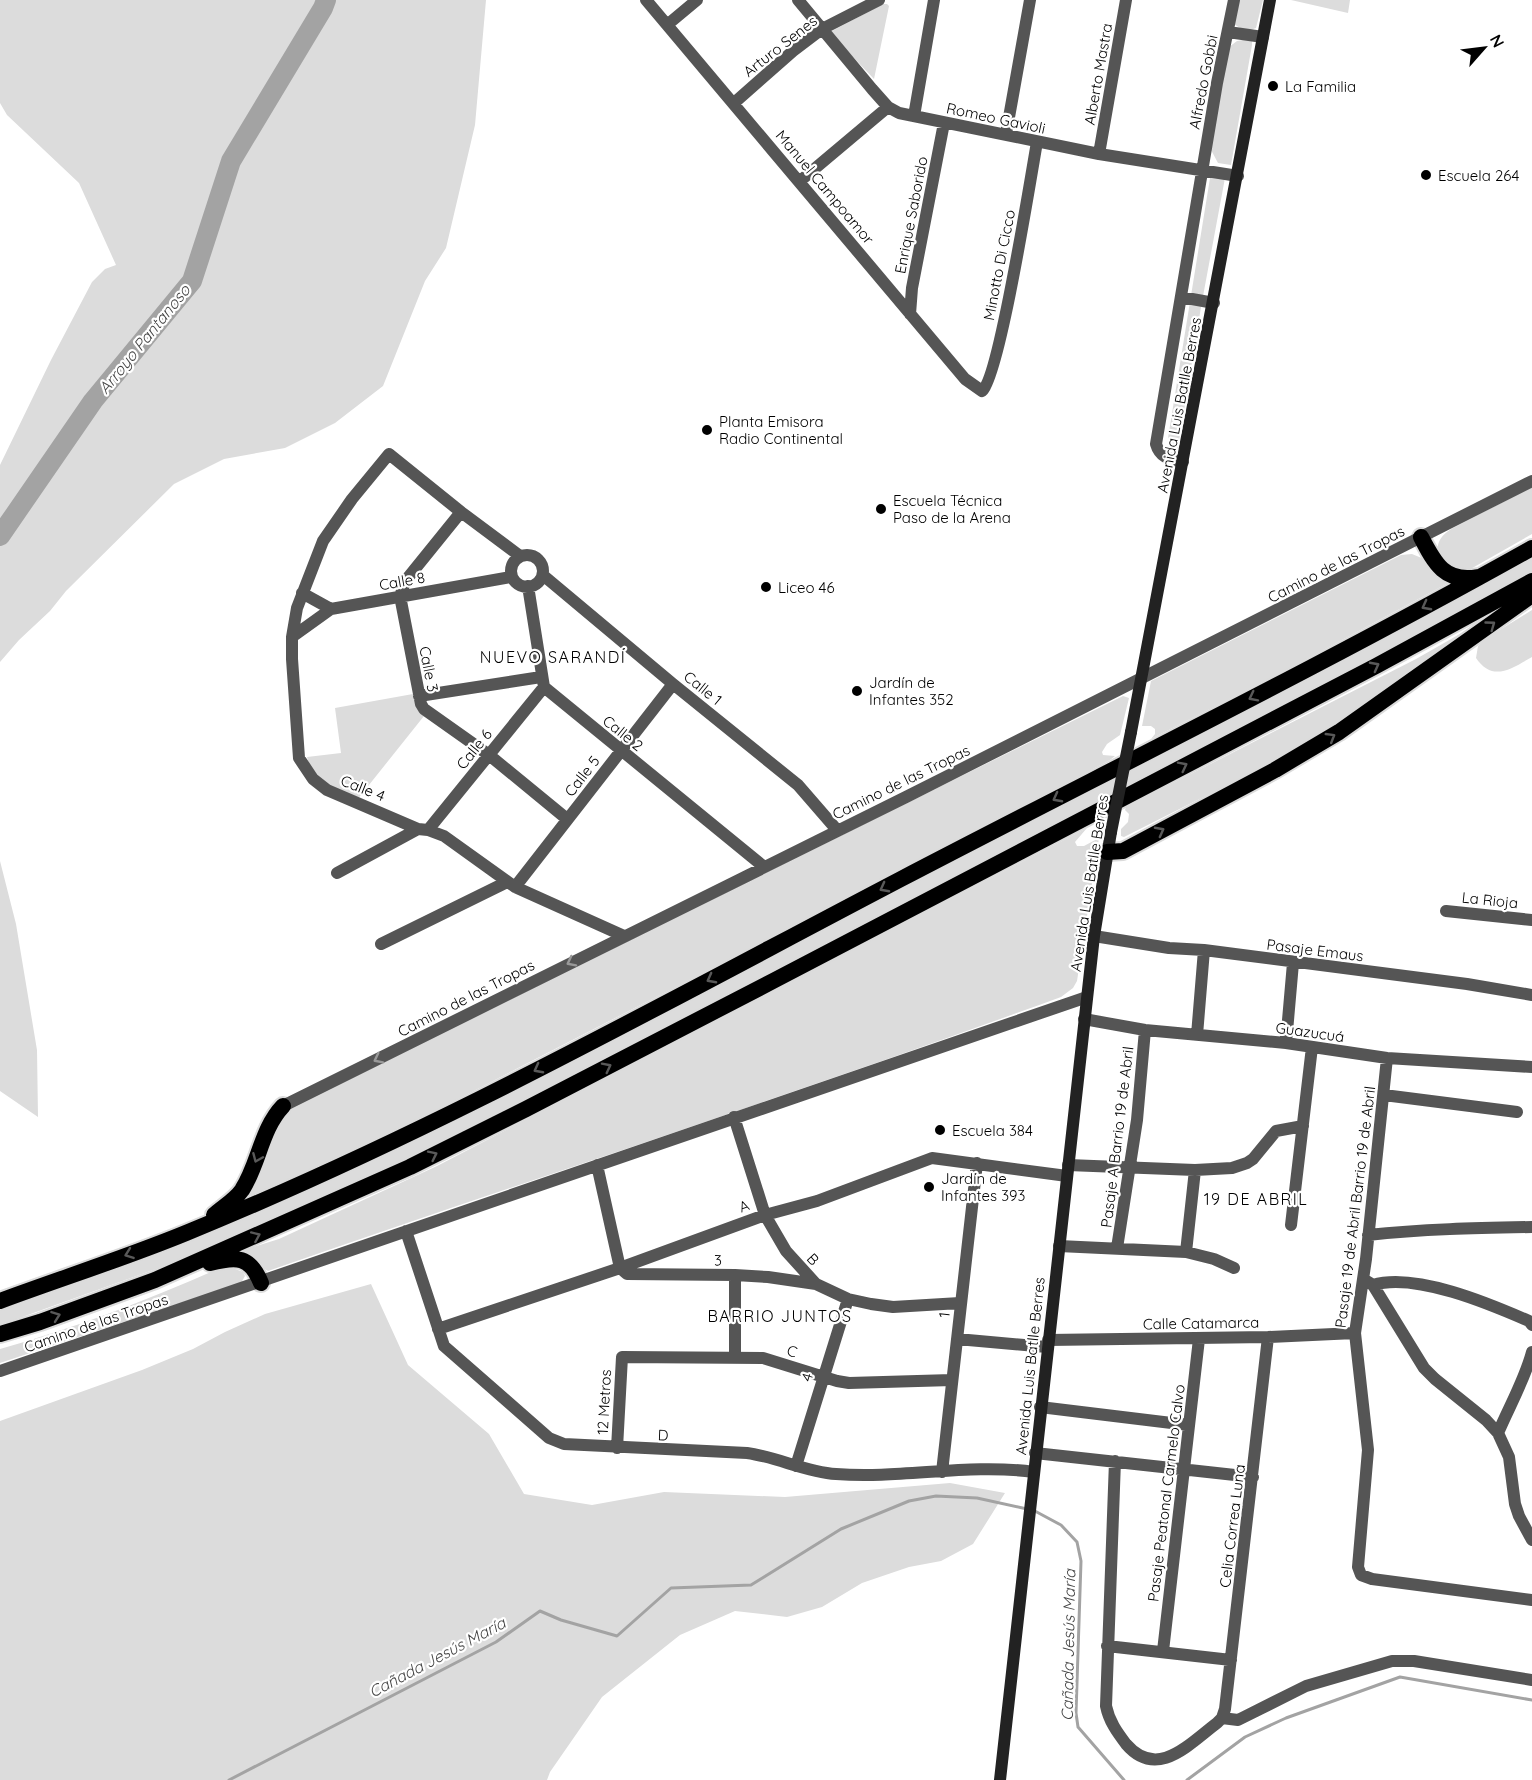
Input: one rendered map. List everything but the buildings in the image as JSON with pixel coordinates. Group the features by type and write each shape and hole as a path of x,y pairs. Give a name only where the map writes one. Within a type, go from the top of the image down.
{"highway":[{"path":"1422,537 1431,557 1446,573 1458,578 1482,576"},
{"path":"0,1301 184,1234 357,1158 512,1082 1532,548"},
{"path":"0,1334 40,1322 177,1270 390,1176 526,1109 1365,671 1532,581"},
{"path":"1107,852 1123,851 1275,770 1339,732 1532,595"},
{"path":"184,1234 209,1218 242,1191 274,1116 283,1107"},
{"path":"177,1270 194,1268 212,1262 240,1260 255,1269 261,1283"}],"main road":[{"name":"Avenida Luis Batlle Berres","path":"1000,1780 1094,936 1107,852 1214,303 1270,0"}],"street":[{"name":"Manuel Campoamor","path":"646,0 965,379 982,391"},
{"path":"667,25 697,0"},
{"path":"798,0 888,107 800,181"},
{"name":"Arturo Senes","path":"734,103 793,51 822,29 879,0"},
{"path":"914,116 934,0"},
{"path":"1006,134 1030,0"},
{"name":"Alberto Mastra","path":"1099,154 1126,0"},
{"name":"Alfredo Gobbi","path":"1183,462 1162,456 1156,444 1234,0"},
{"path":"1228,32 1263,37"},
{"name":"Romeo Gavioli","path":"888,107 914,116 1037,142 1238,176"},
{"name":"Enrique Saborido","path":"910,314 912,288 944,123"},
{"name":"Minotto Di Cicco","path":"982,391 987,388 993,366 1020,241 1037,142"},
{"path":"1181,297 1214,303"},
{"name":"Calle 4","path":"461,512 389,454 352,499 323,541 293,622 299,758 305,768 327,790 444,836 511,884 624,936"},
{"name":"Camino de las Tropas","path":"283,1107 1532,481"},
{"path":"400,596 406,580 461,512 520,555 530,555 541,561 544,576 539,581 528,586 516,583 511,577 513,564 520,555"},
{"name":"Calle 1","path":"544,576 798,785 837,830"},
{"name":"Calle 8","path":"331,609 511,577"},
{"path":"419,696 542,682 528,586"},
{"path":"292,637 331,609 302,593"},
{"name":"Calle 3","path":"400,596 419,696 424,710 489,755 567,819"},
{"name":"Calle 2","path":"542,682 621,751 764,866"},
{"name":"Calle 6","path":"337,873 423,829 489,755 542,682"},
{"name":"Calle 5","path":"381,944 511,884 567,819 673,684"},
{"name":"La Rioja","path":"1446,911 1532,920"},
{"name":"Pasaje Emaus","path":"1094,936 1169,948 1204,950 1467,984 1532,995"},
{"path":"1197,1035 1204,950"},
{"path":"1287,1043 1293,963"},
{"name":"Camino de las Tropas","path":"0,1371 261,1283 734,1117 873,1072 1087,996"},
{"name":"Guazucuá","path":"1084,1019 1145,1030 1287,1043 1388,1058 1532,1067"},
{"name":"Pasaje A Barrio 19 de Abril","path":"1117,1248 1137,1120 1145,1030"},
{"path":"1291,1225 1312,1047"},
{"name":"Pasaje 19 de Abril Barrio 19 de Abril","path":"1388,1058 1368,1235 1368,1282 1354,1334 1368,1450 1358,1567 1361,1575 1372,1579 1532,1600"},
{"path":"1384,1095 1440,1104 1517,1112"},
{"name":"B","path":"734,1117 765,1215 786,1251 816,1284 848,1299 893,1307 960,1303"},
{"name":"A","path":"438,1329 620,1268 765,1215 817,1201 932,1158 1068,1170 1130,1167 1195,1170 1232,1168 1247,1163 1276,1131 1303,1126"},
{"name":"1","path":"942,1472 977,1163"},
{"path":"597,1165 620,1268"},
{"path":"1186,1252 1195,1170"},
{"path":"1368,1235 1389,1232 1532,1227"},
{"name":"D","path":"406,1231 444,1346 549,1438 564,1444 747,1453 768,1456 796,1466 836,1474 1006,1468 1034,1472"},
{"path":"1059,1246 1186,1252 1214,1259 1234,1268"},
{"name":"3","path":"620,1268 627,1274 735,1275 816,1284"},
{"path":"735,1275 735,1358"},
{"path":"1368,1282 1408,1284 1462,1294 1529,1321 1532,1325"},
{"path":"1368,1282 1424,1368 1486,1420 1498,1433 1509,1457 1515,1504 1532,1540"},
{"name":"4","path":"796,1466 848,1299"},
{"name":"Calle Catamarca","path":"957,1339 1047,1344 1354,1334"},
{"name":"Celia Correa Luna","path":"1222,1718 1225,1709 1268,1337"},
{"name":"Pasaje Peatonal Carmelo Calvo","path":"1163,1651 1200,1339"},
{"path":"1498,1433 1515,1392 1528,1378 1532,1352"},
{"name":"C","path":"622,1357 764,1358 849,1383 952,1380"},
{"name":"12 Metros","path":"617,1448 622,1357"},
{"path":"1040,1407 1188,1425"},
{"path":"1035,1453 1253,1477"},
{"path":"1115,1461 1106,1707 1108,1717 1138,1759 1158,1763 1173,1759 1222,1718 1238,1720 1306,1686 1392,1661 1414,1661 1532,1680"},
{"path":"1107,1646 1230,1660"}],"shaded area":[{"path":"0,0 486,0 475,125 446,248 425,281 383,386 335,423 285,448 224,459 174,484 66,591 50,611 19,640 0,662 0,465 92,282 105,269 116,265 79,183 7,115 0,103"},
{"path":"1238,0 1263,0 1256,28 1244,29 1233,23"},
{"path":"1291,0 1350,0 1348,13"},
{"path":"883,4 889,6 874,79 832,35 832,31"},
{"path":"1252,40 1252,45 1231,165 1218,163 1210,148 1229,47 1237,41"},
{"path":"1210,178 1225,178 1177,453 1173,453 1168,438"},
{"path":"1532,487 1532,534 1467,571 1451,571 1437,551 1439,541 1443,536 1451,529"},
{"path":"1412,554 1424,559 1452,581 1151,739 1155,734 1155,729 1151,726 1142,726 1151,681 1401,555"},
{"path":"1532,554 1532,573 1428,631 459,1134 356,1185 206,1251 0,1325 0,1311 157,1254 277,1203"},
{"path":"1532,610 1532,657 1503,671 1496,672 1482,666 1476,658 1478,646 1485,639"},
{"path":"1495,614 1338,726 1285,756 1124,837 1121,836 1121,829 1128,822 1129,814 1125,810 1126,807 1416,659"},
{"path":"413,694 419,711 424,716 357,800 327,784 314,772 307,757 341,753 335,708"},
{"path":"1123,696 1129,698 1120,735 1107,744 1102,752 1103,755 1115,756 1110,760 887,878 363,1148 239,1205 274,1129 291,1108"},
{"path":"1087,828 1075,842 1077,846 1084,846 1099,838 1077,981 1073,988 1061,997 268,1271 237,1252 279,1239 437,1166"},
{"path":"0,861 16,924 37,1050 38,1117 0,1091"},
{"path":"230,1267 243,1272 245,1276 241,1283 0,1363 0,1349 84,1323 220,1268"},
{"path":"371,1284 408,1365 489,1434 524,1494 592,1505 664,1492 785,1497 950,1483 1005,1493 973,1544 941,1561 909,1567 862,1583 822,1607 787,1617 735,1611 680,1635 602,1697 550,1772 547,1780 0,1780 0,1421 142,1370 193,1349 265,1314"}],"waterway":[{"name":"Arroyo Pantanoso","path":"0,536 93,401 192,281 231,161 326,0"},
{"name":"Cañada Jesús María","path":"229,1780 496,1642 540,1611 561,1620 617,1636 671,1588 751,1585 841,1529 909,1501 936,1496 977,1498 1027,1509"},
{"name":"Cañada Jesús María","path":"1033,1510 1061,1525 1077,1542 1081,1561 1076,1713 1078,1727 1124,1780"},
{"name":"Cañada Jesús María","path":"1187,1780 1245,1737 1286,1718 1400,1677 1532,1700"}],"place":[{"name":"La Familia","path":"1273,86"},
{"name":"Escuela 264","path":"1426,175"},
{"name":"Planta Emisora Radio Continental","path":"707,430"},
{"name":"Escuela Técnica Paso de la Arena","path":"881,509"},
{"name":"Liceo 46","path":"766,587"},
{"name":"Jardín de Infantes 352","path":"857,691"},
{"name":"Escuela 384","path":"940,1130"},
{"name":"Jardín de Infantes 393","path":"929,1187"}],"district":[{"name":"NUEVO SARANDÍ","path":"553,657"},
{"name":"19 DE ABRIL","path":"1256,1199"},
{"name":"BARRIO JUNTOS","path":"780,1316"}]}
